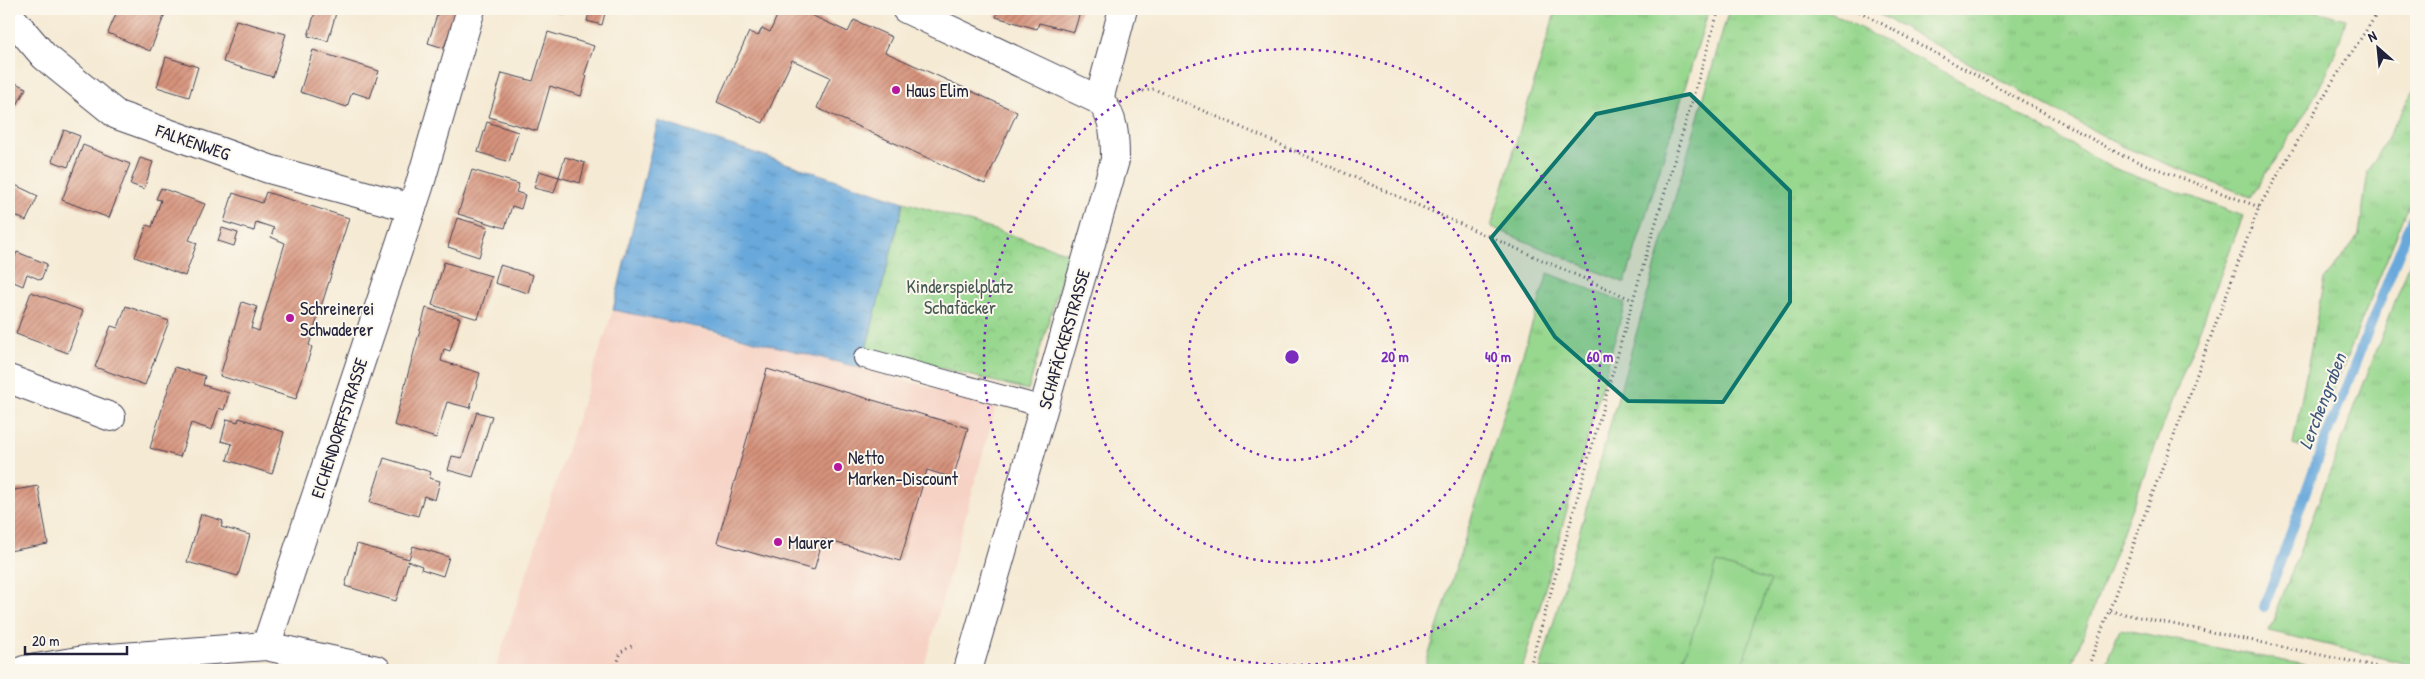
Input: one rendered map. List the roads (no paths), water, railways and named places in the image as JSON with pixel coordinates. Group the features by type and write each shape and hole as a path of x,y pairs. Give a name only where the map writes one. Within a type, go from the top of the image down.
{"street":[{"name":"EICHENDORFFSTRASSE","path":"266,646 412,208 471,9"},
{"path":"906,9 1099,100 1123,9"},
{"name":"FALKENWEG","path":"9,15 44,56 117,115 269,169 412,208"},
{"name":"SCHAFÄCKERSTRASSE","path":"968,670 1115,160 1115,135 1106,107 1099,100"},
{"path":"9,379 111,417"},
{"path":"24,670 84,660 266,646 377,670"}],"lane":[{"path":"864,358 1044,407"}],"water":[{"path":"658,121 904,202 861,368 716,331 613,310"}],"waterway":[{"name":"Lerchengraben","path":"2264,607 2319,455 2416,210"}],"place":[{"name":"Haus Elim","path":"896,90"},
{"name":"Schreinerei Schwaderer","path":"290,318"},
{"name":"Netto Marken-Discount","path":"838,467"},
{"name":"Maurer","path":"778,542"}],"park label":[{"name":"Kinderspielplatz Schafäcker","path":"960,296"}]}
